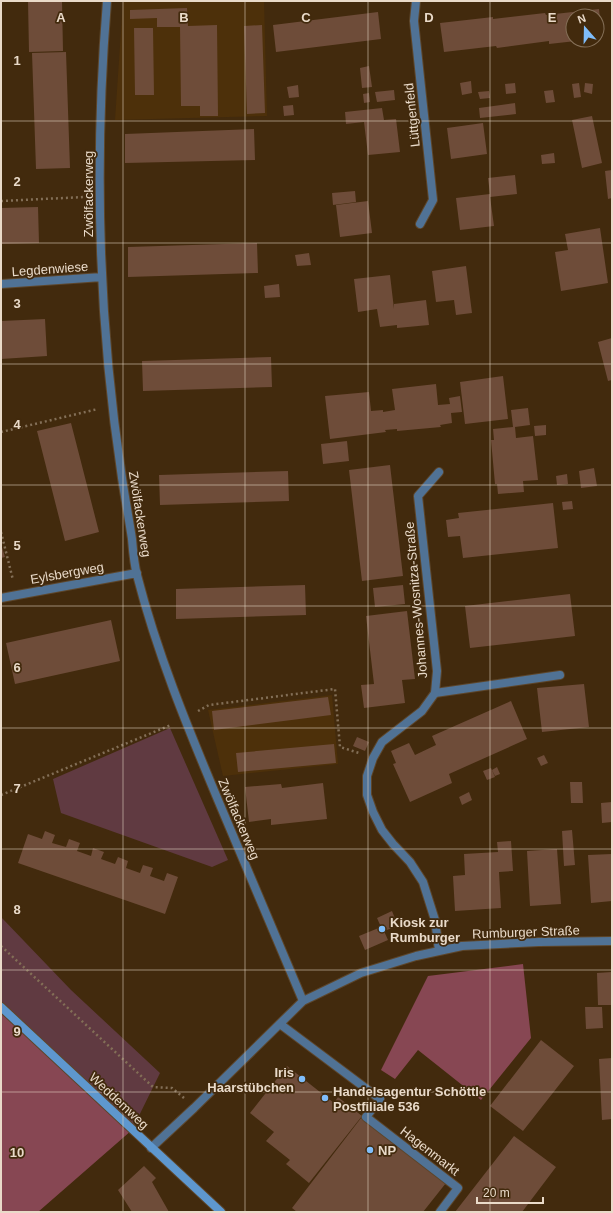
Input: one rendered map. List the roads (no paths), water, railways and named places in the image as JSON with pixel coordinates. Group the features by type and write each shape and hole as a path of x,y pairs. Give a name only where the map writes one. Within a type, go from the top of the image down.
{"main road":[{"name":"Weddemweg","path":"1,1007 221,1212"}],"street":[{"name":"Zwölfackerweg","path":"108,1 102,73 100,128 102,277 115,433 137,573 163,662 184,720 303,1001"},
{"name":"Lüttgenfeld","path":"416,1 414,21 433,200 420,224"},
{"name":"Legdenwiese","path":"1,284 102,277"},
{"name":"Johannes-Wosnitza-Straße","path":"439,472 418,496 437,671 435,693 422,711 382,742 373,758 367,776 367,795 382,830 410,862 423,882 435,920 439,951"},
{"name":"Eylsbergweg","path":"1,598 137,573"},
{"path":"435,693 560,675"},
{"name":"Rumburger Straße","path":"151,1148 303,1001 361,973 416,956 462,946 539,942 612,941"},
{"name":"Hagenmarkt","path":"280,1024 380,1099 366,1117 458,1188 440,1212"}],"place":[{"name":"Kiosk zur Rumburger","path":"382,929"},
{"name":"Iris Haarstübchen","path":"302,1079"},
{"name":"Handelsagentur Schöttle Postfiliale 536","path":"325,1098"},
{"name":"NP","path":"370,1150"}]}
